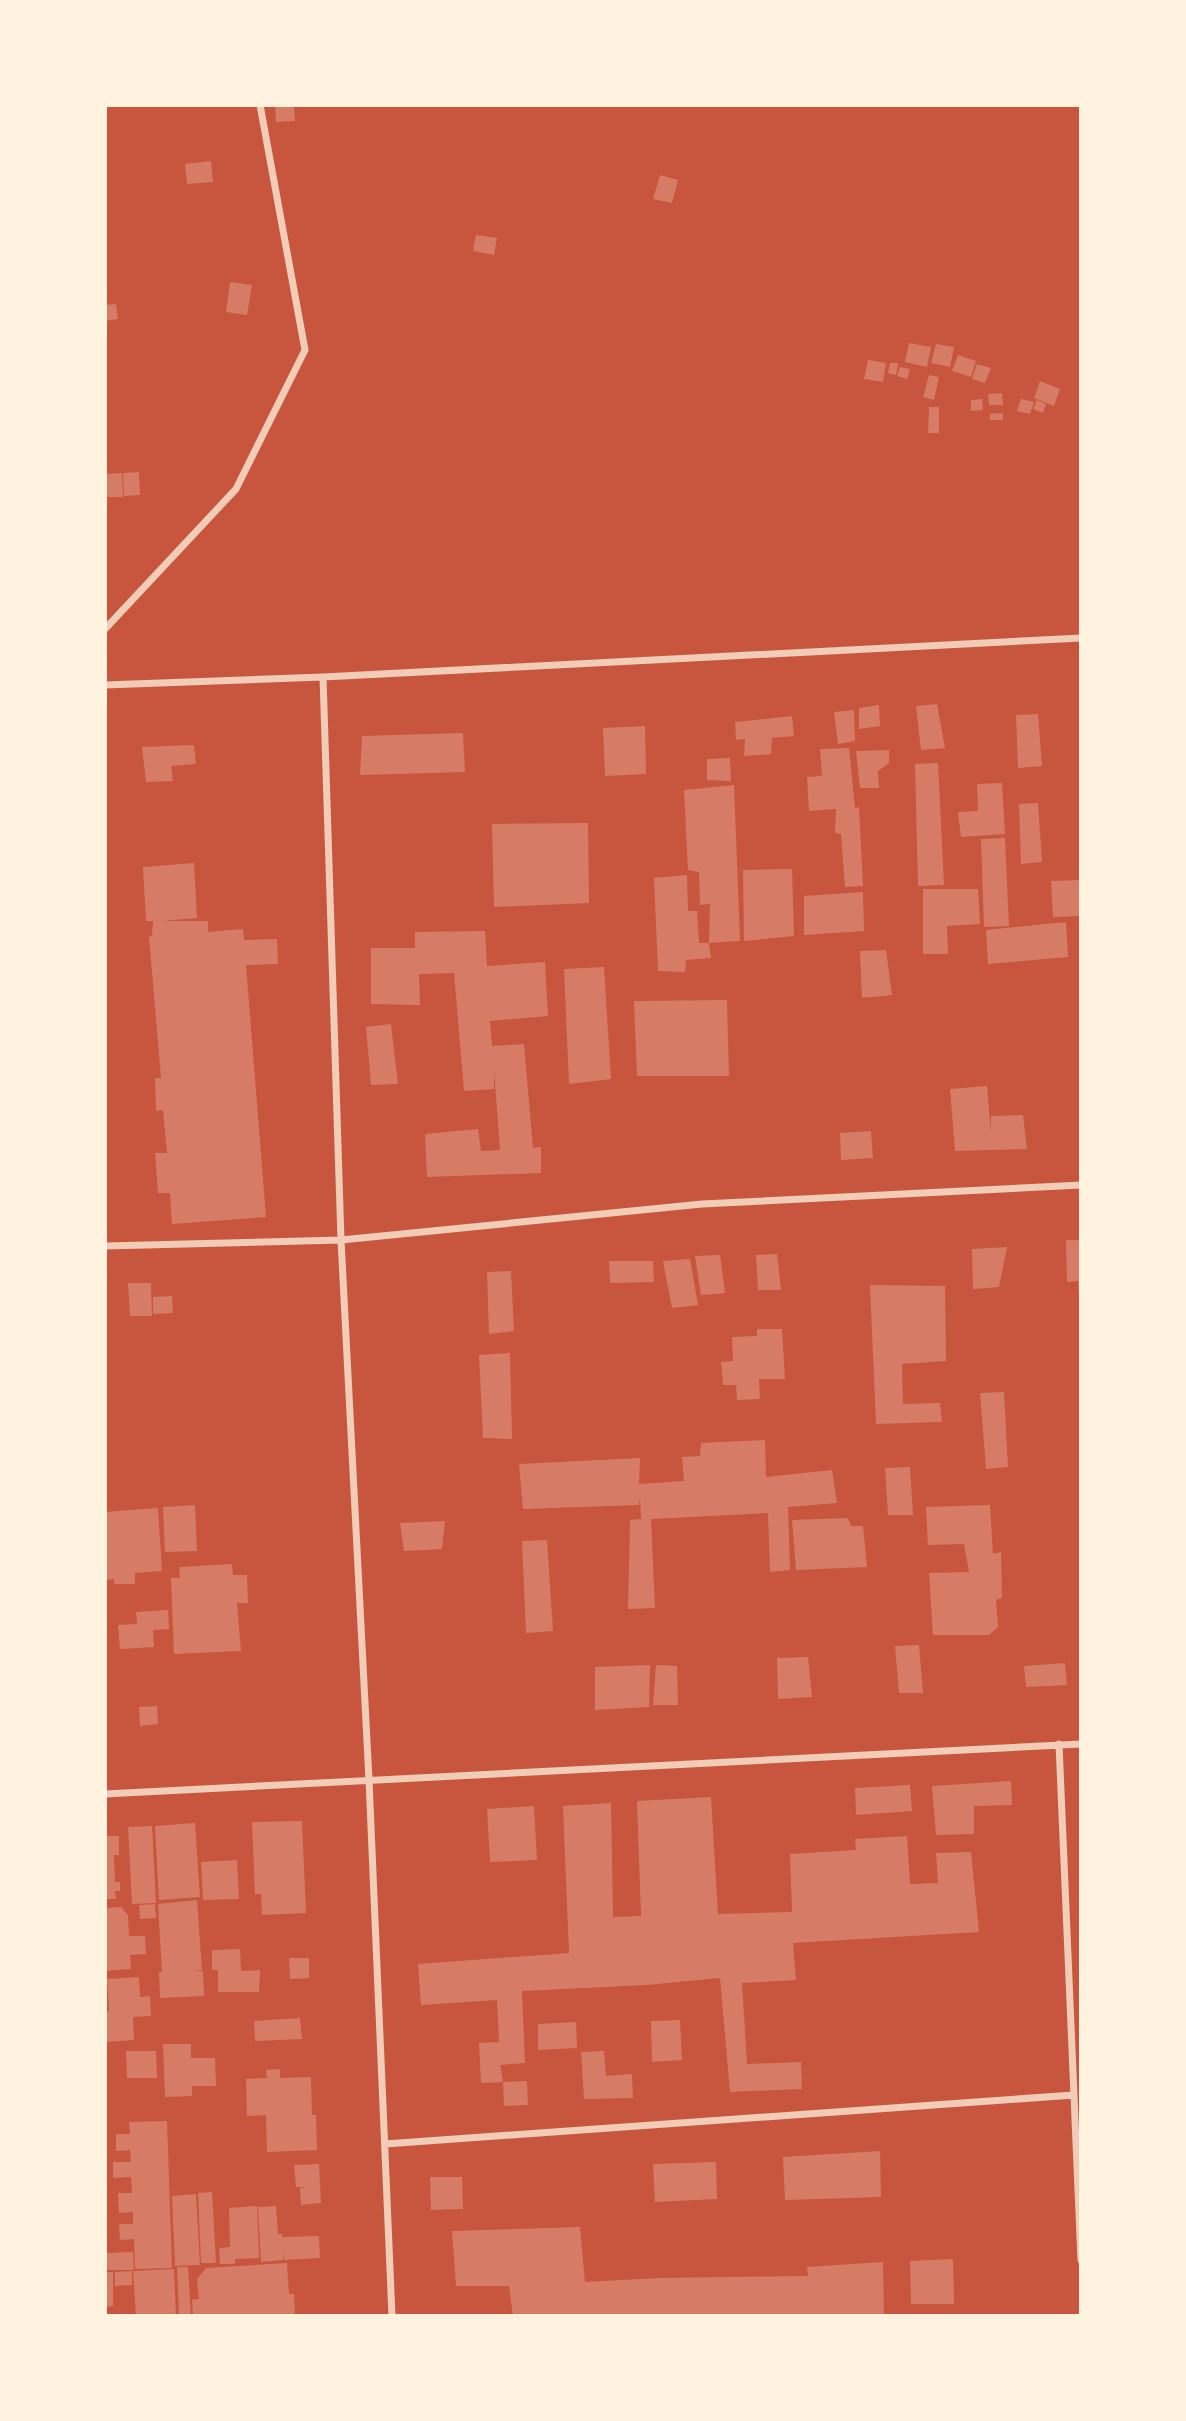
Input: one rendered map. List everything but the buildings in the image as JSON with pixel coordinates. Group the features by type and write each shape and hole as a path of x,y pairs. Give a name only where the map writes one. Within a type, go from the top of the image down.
{"street":[{"path":"105,629 236,489 305,350 260,105"},
{"path":"105,685 323,677 1081,638"},
{"path":"323,677 341,1240 369,1780 392,2316"},
{"path":"105,1246 341,1240 702,1203 1081,1185"},
{"path":"1059,1744 1081,2260"},
{"path":"105,1794 1081,1744"},
{"path":"384,2144 1073,2095"}]}
